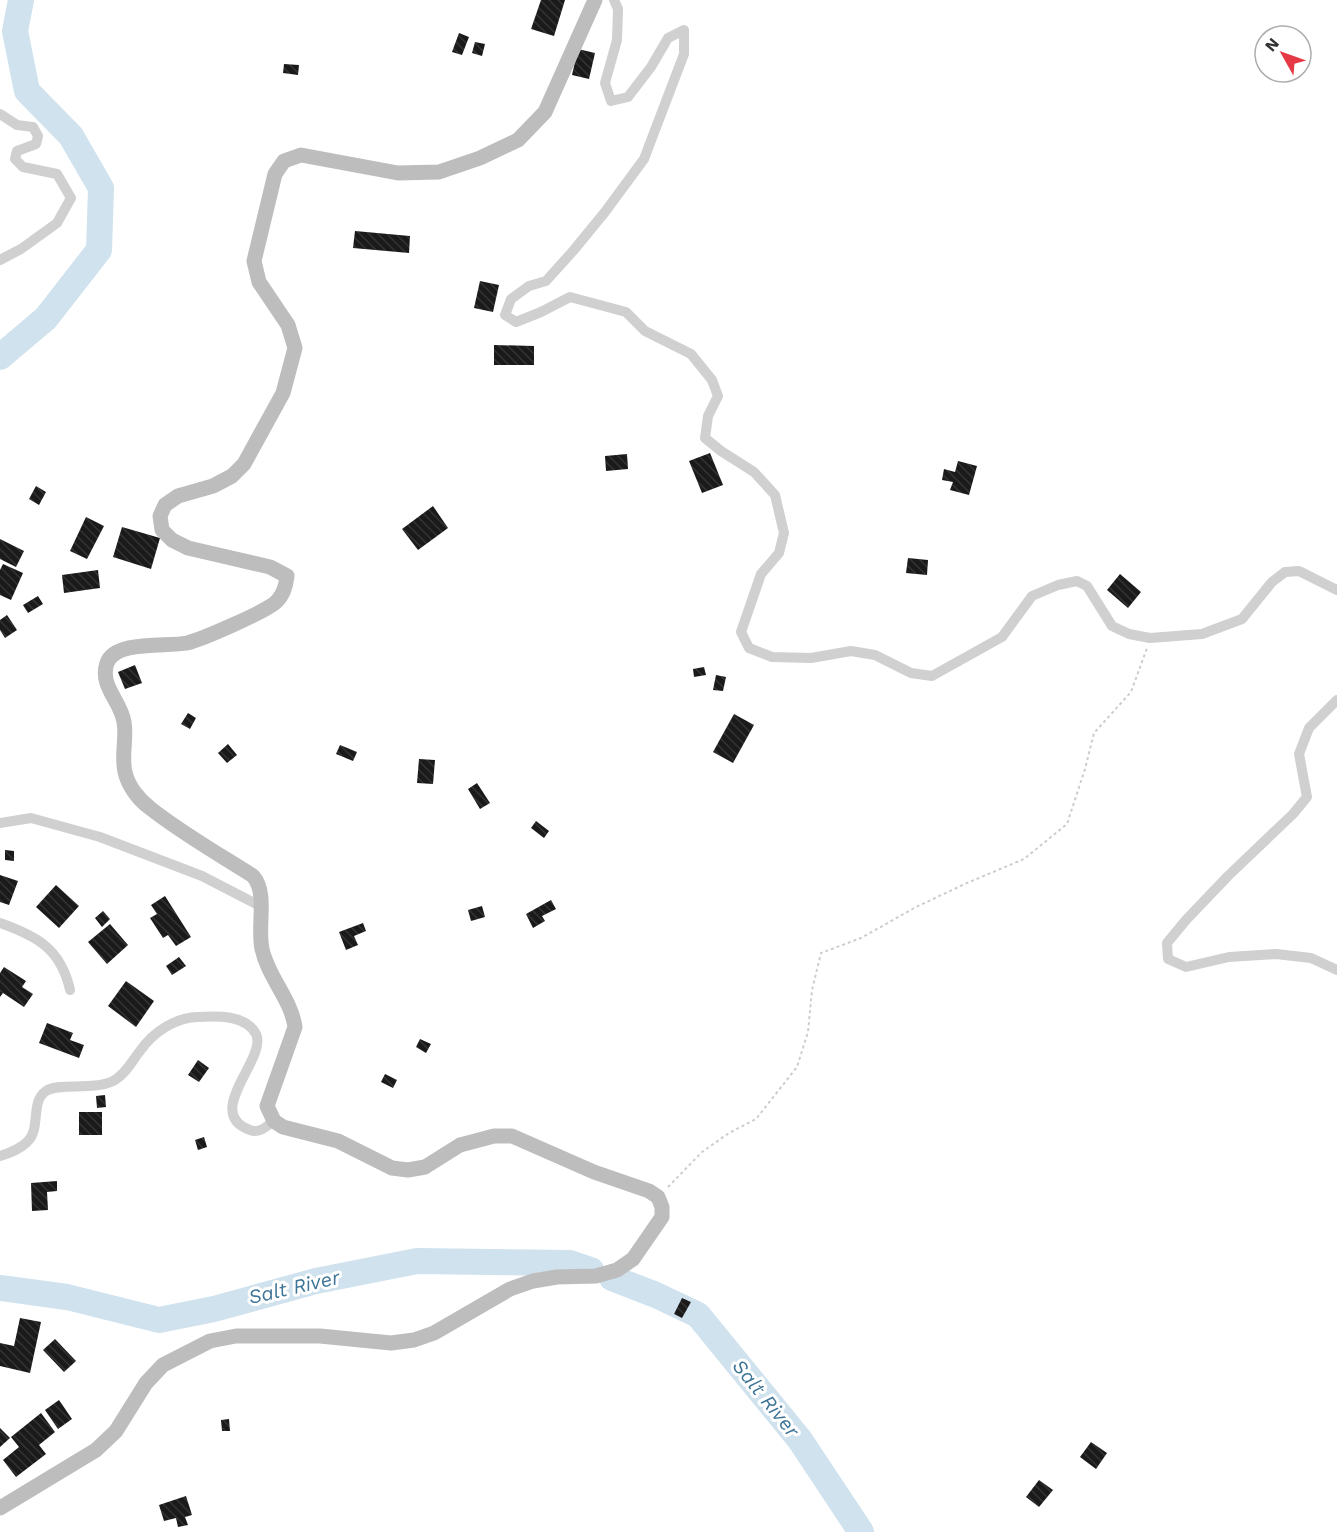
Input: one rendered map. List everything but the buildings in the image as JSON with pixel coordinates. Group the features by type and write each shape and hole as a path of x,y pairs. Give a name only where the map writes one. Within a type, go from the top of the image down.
{"street":[{"path":"0,1508 96,1450 116,1431 146,1383 164,1365 210,1341 236,1336 320,1336 391,1343 414,1340 434,1333 510,1289 533,1281 557,1277 596,1276 617,1270 633,1259 662,1217 662,1207 658,1197 649,1191 594,1172 512,1136 494,1136 460,1145 425,1167 408,1170 392,1168 338,1141 283,1127 274,1121 267,1106 295,1026 293,1016 267,967 261,946 261,892 258,882 149,808 131,788 124,770 126,731 123,713 108,690 105,674 108,661 117,652 130,647 189,643 263,611 277,601 285,588 287,576 270,567 188,548 172,540 162,530 160,516 165,506 178,496 213,486 232,476 244,464 284,393 295,348 288,325 259,282 254,261 274,174 284,161 301,155 398,173 439,172 480,158 518,140 545,112 595,0"},
{"path":"614,0 618,9 617,40 604,83 611,101 628,97 651,67 668,38 684,30 684,54 644,159 573,251 546,281 529,286 511,299 505,315 516,322 542,312 570,297 626,312 645,331 691,354 712,380 718,396 708,416 705,438 721,452 754,472 775,495 784,533 779,553 761,574 741,632 749,648 772,657 811,658 851,651 875,655 911,673 932,676 1002,637 1032,596 1058,585 1077,581 1088,586 1112,626 1129,634 1150,638 1202,634 1242,618 1272,582 1285,572 1299,571 1337,590"},
{"path":"0,114 16,125 33,127 38,136 36,144 17,151 15,159 23,167 57,174 71,198 57,223 21,249 0,260"},
{"path":"1337,700 1310,728 1299,754 1307,797 1293,814 1193,913 1167,943 1168,959 1186,967 1229,957 1276,954 1311,958 1337,970"},
{"path":"0,823 31,818 100,837 202,876 260,906"},
{"path":"0,923 28,933 56,954 67,974 70,990"},
{"path":"0,1156 28,1141 35,1129 38,1103 45,1091 54,1087 90,1088 113,1081 122,1075 153,1037 173,1022 189,1017 222,1016 243,1022 256,1034 257,1046 235,1095 234,1118 242,1127 254,1132 274,1121"}],"path":[{"path":"658,1197 702,1152 729,1133 756,1119 797,1067 808,1032 812,990 821,953 861,938 916,907 966,883 1024,860 1066,824 1085,769 1094,733 1131,692 1150,638"}],"waterway":[{"path":"0,357 46,318 99,250 101,188 71,136 27,91 15,31 21,0"},
{"name":"Salt River","path":"0,1288 67,1297 159,1320 214,1309 316,1281 417,1261 570,1263 591,1270"},
{"name":"Salt River","path":"612,1278 698,1315 800,1440 861,1532"}]}
